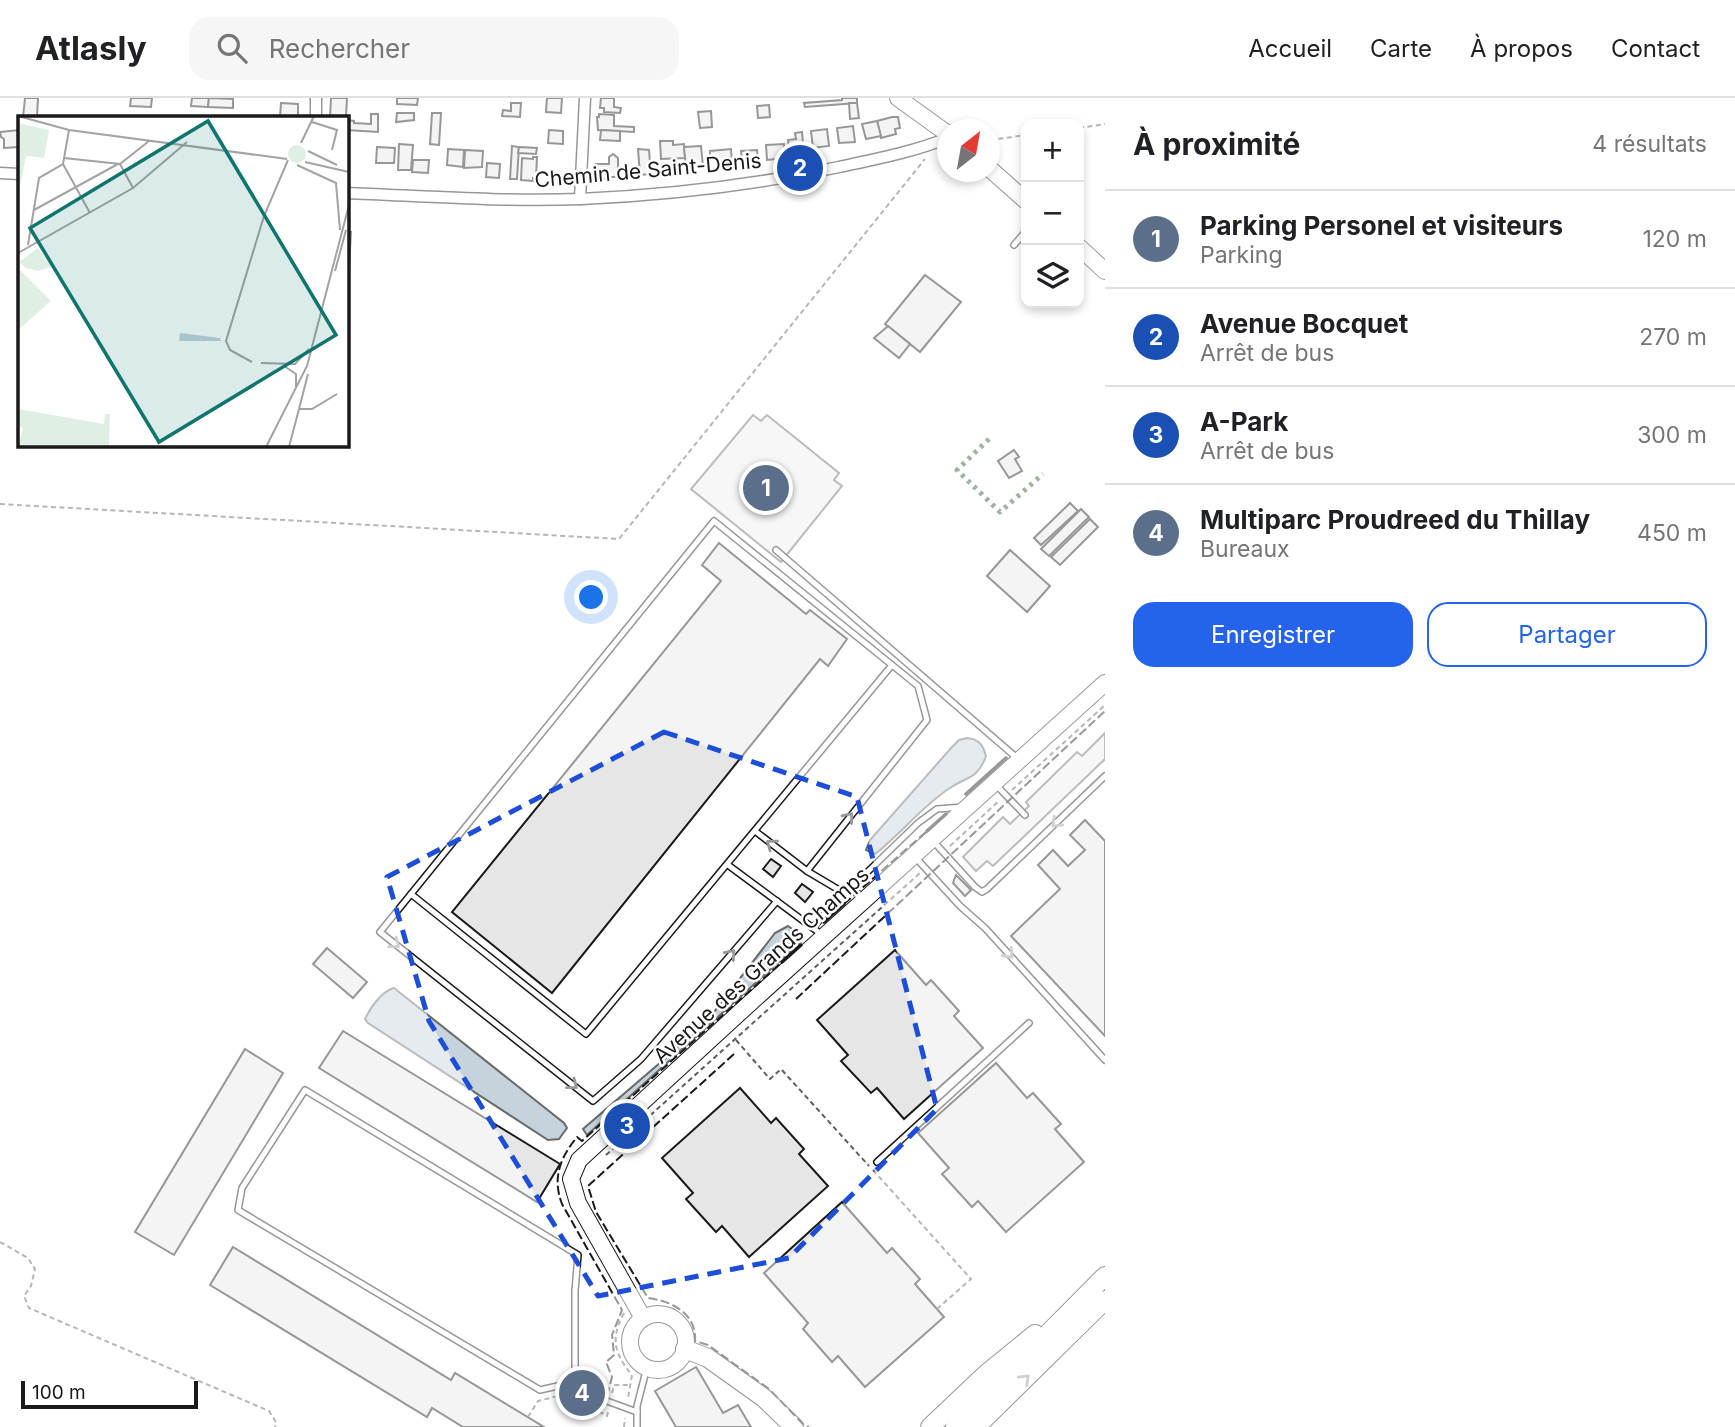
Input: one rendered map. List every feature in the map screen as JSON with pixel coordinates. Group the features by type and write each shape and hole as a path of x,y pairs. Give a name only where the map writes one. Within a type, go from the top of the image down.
{"main road":[{"path":"898,98 937,131"},
{"path":"1000,179 1021,197"},
{"path":"1084,252 1105,271"},
{"name":"Avenue des Grands Champs","path":"643,1318 578,1203 571,1179 579,1160 818,932 914,856 1105,684"},
{"path":"954,1427 1021,1363 1105,1276"},
{"path":"976,1427 1105,1300"},
{"path":"656,1314 675,1320 685,1336 685,1349 673,1365 660,1370 647,1367 636,1359 631,1347 634,1328 643,1318 656,1314"},
{"path":"930,1427 986,1374 1045,1326 1068,1314"},
{"path":"685,1349 708,1358 764,1398 794,1427"},
{"path":"742,1384 748,1396 778,1427"}],"street":[{"path":"316,98 316,116"},
{"path":"580,199 586,98"},
{"name":"Chemin de Saint-Denis","path":"348,193 524,200 580,199 740,185 816,172 937,140"},
{"path":"0,173 18,174"}],"lane":[{"path":"1014,245 1021,237"},
{"path":"776,901 641,1059 593,1101 380,932 714,521 918,686 927,720 807,871"},
{"path":"776,550 1020,760"},
{"path":"411,894 586,1034 892,665"},
{"path":"931,840 982,892 1105,776"},
{"path":"994,782 1025,815"},
{"path":"755,831 807,871 839,890 844,890 854,885 918,823 937,809 955,806 966,808"},
{"path":"914,856 960,906 985,928 1105,1060"},
{"path":"728,864 818,932 844,890"},
{"path":"877,1162 1029,1023"},
{"path":"575,1382 575,1291 578,1255 305,1090 242,1188 238,1210 540,1390 575,1382 610,1402 637,1412"},
{"path":"637,1427 637,1412 647,1367"}],"path":[{"path":"1084,127 1105,124"},
{"path":"1000,139 1021,136"},
{"path":"0,503 619,540 937,148"},
{"path":"943,852 1105,705"},
{"path":"604,1157 925,868"},
{"path":"736,1039 770,1079 781,1069 971,1279 937,1309"},
{"path":"0,1242 28,1258 35,1269 31,1286 24,1296 29,1308 270,1411 276,1422 275,1427"},
{"path":"624,1427 632,1376 615,1347 617,1327 626,1311"},
{"path":"528,1417 538,1401 566,1394 607,1416 614,1385 630,1385"}],"highlighted area":[{"path":"664,732 857,797 937,1109 789,1258 598,1296 429,1021 387,877"}],"shaded area":[{"path":"753,415 761,421 767,415 839,473 834,480 842,486 781,562 691,489"},
{"path":"1105,733 1105,759 993,866 987,861 976,871 963,857 1003,817 1010,824 1029,806 1026,802 1077,752 1082,756"},
{"path":"967,738 977,741 985,752 986,756 979,769 940,795 875,854 866,850 870,840 952,747 959,740"},
{"path":"788,926 798,933 801,942 587,1135 583,1129 704,1025 775,933"},
{"path":"394,988 564,1123 567,1128 559,1139 548,1140 368,1023 365,1019 373,1005"}],"building":[{"path":"25,98 38,98 37,116 23,116"},
{"path":"131,98 152,98 151,107 130,106"},
{"path":"192,98 209,98 208,107 191,106"},
{"path":"209,98 233,99 233,108 208,107"},
{"path":"331,98 347,98 346,116 330,116"},
{"path":"397,98 418,98 417,105 397,104"},
{"path":"547,98 562,98 561,113 546,112"},
{"path":"601,98 614,98 614,107 621,108 620,113 604,112 604,108 600,108"},
{"path":"857,98 857,103 805,107 804,103 842,100"},
{"path":"281,103 298,104 298,116 280,116"},
{"path":"511,103 521,103 520,117 502,116 503,110 511,111"},
{"path":"849,103 857,103 859,118 850,119"},
{"path":"769,105 770,117 758,118 757,106"},
{"path":"711,111 712,127 700,128 698,112"},
{"path":"397,113 414,113 414,120 396,122"},
{"path":"432,113 441,113 439,145 430,144"},
{"path":"371,114 378,114 378,132 348,130 348,120 371,124"},
{"path":"599,114 614,115 614,126 634,127 634,132 598,130"},
{"path":"898,117 900,128 895,129 896,134 881,138 877,121"},
{"path":"877,121 881,136 866,139 862,124"},
{"path":"853,126 855,142 839,143 837,128"},
{"path":"827,129 829,146 813,148 811,131"},
{"path":"18,130 18,147 4,148 4,139 0,132"},
{"path":"549,130 563,131 563,144 548,143"},
{"path":"601,130 620,131 620,141 600,140"},
{"path":"802,132 804,155 790,156 788,140 796,139 795,133"},
{"path":"660,141 673,141 673,145 684,144 685,158 661,159"},
{"path":"399,144 413,145 411,170 398,170"},
{"path":"784,144 785,158 767,160 766,145"},
{"path":"512,146 519,147 517,179 510,179"},
{"path":"701,146 703,166 686,167 684,147"},
{"path":"377,147 395,148 394,163 376,163"},
{"path":"519,147 537,148 536,154 518,153"},
{"path":"448,149 464,150 463,167 447,165"},
{"path":"638,149 649,150 651,174 640,175"},
{"path":"731,149 732,163 716,164 715,158 710,159 710,151"},
{"path":"465,150 483,151 482,167 464,168"},
{"path":"757,150 758,161 742,163 741,151"},
{"path":"613,154 618,158 618,177 609,177 609,180 599,177 596,164 609,164 609,157"},
{"path":"537,157 536,178 533,178 533,181 521,180 522,158"},
{"path":"413,160 429,160 428,173 412,172"},
{"path":"487,163 500,164 499,178 486,177"},
{"path":"348,232 351,232 348,284"},
{"path":"925,275 961,302 920,352 885,324"},
{"path":"888,326 910,344 899,358 874,338"},
{"path":"1014,450 1019,457 1015,459 1022,471 1009,478 998,461"},
{"path":"1070,503 1078,511 1041,545 1034,538"},
{"path":"1081,509 1089,517 1049,556 1041,549"},
{"path":"1090,519 1098,527 1060,565 1051,557"},
{"path":"719,543 806,614 810,610 847,639 828,666 820,659 552,993 452,912 721,581 702,565"},
{"path":"1010,550 1050,586 1027,612 987,576"},
{"path":"1085,820 1105,841 1105,1036 1011,936 1060,889 1038,865 1053,850 1068,866 1085,850 1070,835"},
{"path":"771,859 781,866 773,877 763,869"},
{"path":"956,875 971,890 965,896 953,883"},
{"path":"802,884 813,892 805,902 795,893"},
{"path":"327,948 367,982 353,998 313,964"},
{"path":"895,950 926,985 931,980 959,1011 954,1016 983,1048 904,1119 877,1088 871,1093 841,1061 848,1055 817,1020"},
{"path":"343,1031 560,1164 537,1202 319,1068"},
{"path":"245,1049 283,1073 174,1255 135,1232"},
{"path":"996,1063 1027,1098 1033,1093 1061,1124 1055,1129 1084,1162 1006,1232 978,1201 972,1207 942,1174 949,1168 918,1133"},
{"path":"740,1088 771,1123 776,1118 804,1149 799,1154 828,1186 749,1257 722,1226 716,1232 686,1199 693,1193 662,1158"},
{"path":"842,1202 887,1253 892,1248 920,1279 915,1284 944,1317 865,1387 838,1356 832,1362 803,1329 808,1323 764,1273"},
{"path":"233,1247 451,1380 455,1373 544,1427 463,1427 432,1408 427,1417 210,1285"},
{"path":"696,1367 723,1413 738,1405 751,1427 676,1427 655,1391"}],"hedge":[{"path":"989,439 957,470 1000,512 1043,474"}],"fence":[{"path":"796,999 1105,711"},
{"path":"844,904 927,831"},
{"path":"607,1396 612,1377 606,1362 614,1355 612,1335 622,1310 562,1204 558,1186 562,1161 577,1137 582,1141 782,962"},
{"path":"734,1054 588,1186 596,1212 648,1298 666,1302 681,1310 692,1323 695,1341 708,1345 769,1389 809,1427"}],"wall":[{"path":"966,794 1006,758"},
{"path":"927,831 946,814"},
{"path":"824,922 844,904"},
{"path":"782,962 801,945"}],"place":[{"name":"Avenue Bocquet","path":"800,168"},
{"name":"Parking Personel et visiteurs","path":"766,488"},
{"name":"A-Park","path":"627,1126"},
{"name":"Multiparc Proudreed du Thillay","path":"582,1393"}]}
